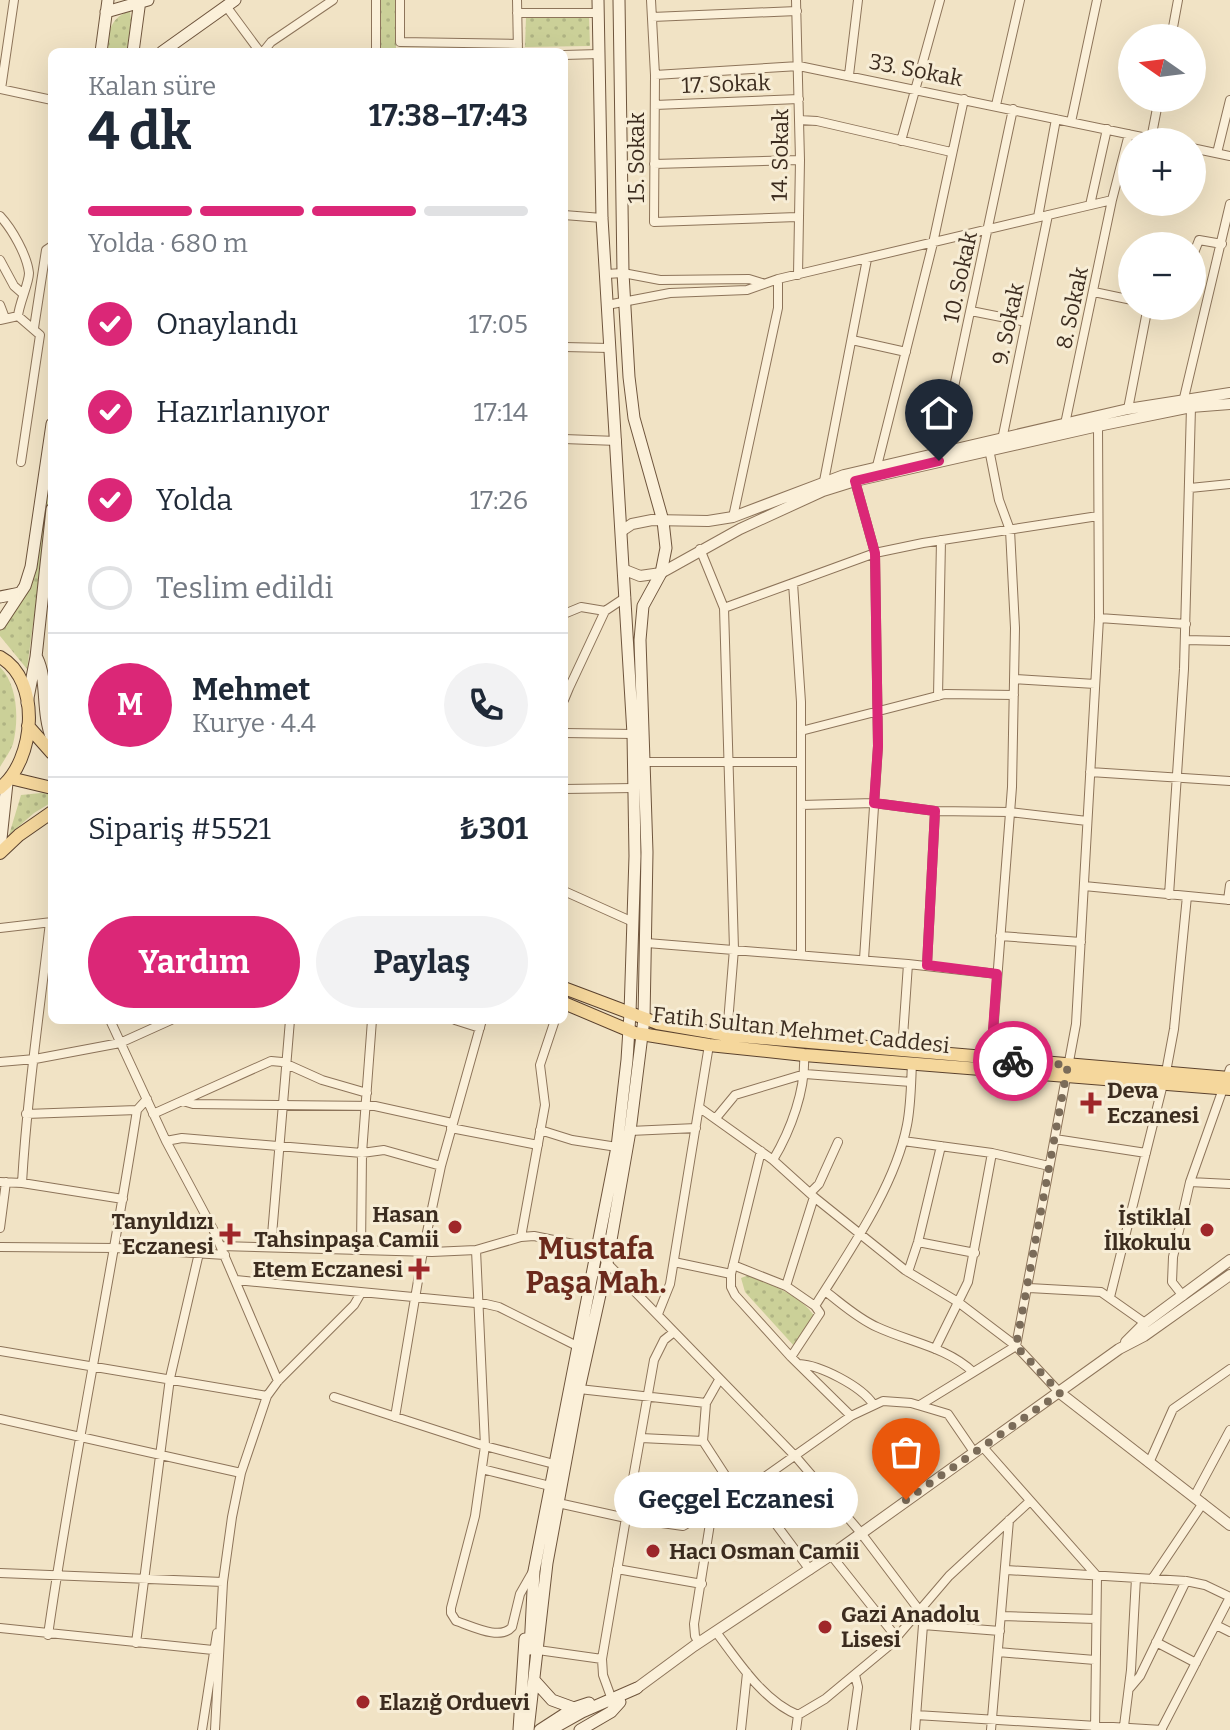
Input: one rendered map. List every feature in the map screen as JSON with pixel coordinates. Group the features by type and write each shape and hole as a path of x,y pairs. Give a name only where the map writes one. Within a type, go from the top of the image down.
{"main road":[{"path":"520,1730 528,1602 617,1147 630,1013 633,734 602,218 598,0"},
{"path":"528,1730 547,1563 579,1389 607,1263 630,1131 644,1019 647,943 641,617 648,595 661,573 666,548 663,521 634,418 629,377 623,273 619,0"},
{"path":"102,48 107,6 143,1 134,48"},
{"path":"168,48 230,3"},
{"path":"0,624 20,593 31,567 48,451"},
{"path":"0,597 20,593"},
{"path":"27,703 47,596"},
{"path":"0,657 18,672 24,684 28,726 24,749 6,783 0,851"},
{"path":"36,657 42,671 48,727"},
{"path":"28,726 48,748"},
{"path":"6,783 48,788"},
{"path":"0,851 48,815"},
{"path":"568,990 644,1019 681,1028 991,1059 1067,1071"},
{"name":"Fatih Sultan Mehmet Caddesi","path":"568,1005 629,1031 709,1045 912,1063 1228,1081"},
{"path":"520,1730 525,1719 534,1571"},
{"path":"534,1680 547,1697 574,1708"},
{"path":"561,1730 637,1688"},
{"path":"540,1730 574,1708 616,1699"},
{"path":"550,1730 616,1699"},
{"path":"580,1730 611,1712 616,1699"}],"street":[{"path":"14,0 0,89 48,99"},
{"path":"266,48 333,0"},
{"path":"376,0 376,48"},
{"path":"400,0 400,42 518,48 517,0"},
{"name":"15. Sokak","path":"651,0 655,75 654,222 797,217"},
{"name":"14. Sokak","path":"796,0 800,160 798,275"},
{"path":"849,75 858,0"},
{"path":"901,141 940,0"},
{"path":"996,105 1020,0"},
{"path":"1071,122 1097,0"},
{"path":"1174,24 1178,0"},
{"path":"230,3 259,48"},
{"path":"652,17 797,11"},
{"path":"517,13 598,13"},
{"path":"0,21 10,23"},
{"path":"568,55 599,54"},
{"name":"33. Sokak","path":"655,75 799,66 1118,132"},
{"name":"17. Sokak","path":"655,105 799,99"},
{"path":"877,466 933,243 964,99"},
{"path":"1217,153 1230,100"},
{"name":"10. Sokak","path":"940,453 1013,109"},
{"path":"1038,217 1056,119"},
{"path":"799,120 817,121 951,152"},
{"path":"1090,205 1107,129"},
{"path":"1206,151 1230,156"},
{"path":"654,164 800,160"},
{"name":"8. Sokak","path":"1065,424 1118,177"},
{"path":"607,305 670,293 747,290 778,279 1112,200"},
{"path":"1169,895 1186,624 1190,488 1188,403 1198,331 1224,248 1230,204"},
{"path":"568,215 602,218"},
{"name":"9. Sokak","path":"1002,440 1048,215"},
{"path":"0,216 10,228 29,276 18,316"},
{"path":"34,328 48,249"},
{"path":"824,481 867,259"},
{"path":"0,260 14,286 22,293"},
{"path":"606,274 623,273 660,280 749,279 762,283"},
{"path":"733,517 778,308 778,279"},
{"path":"1094,292 1118,297"},
{"path":"0,305 2,319 18,316 40,335 21,462"},
{"path":"971,311 1026,322"},
{"path":"1128,409 1145,320"},
{"path":"852,340 906,352"},
{"path":"568,347 609,348"},
{"path":"625,570 640,576 661,573 700,549 823,491 855,481 1230,393"},
{"path":"623,530 642,521 708,521 733,517 824,481 877,466 1128,409 1188,403 1230,404"},
{"path":"920,1405 1016,1346 1029,1288 1076,1024 1099,618 1098,426"},
{"path":"568,439 617,441"},
{"path":"989,449 999,500 1010,530 1015,628 1010,812 991,1059"},
{"path":"855,481 875,553 877,711 864,959"},
{"path":"1190,488 1230,484"},
{"path":"724,608 875,553 1098,516"},
{"path":"938,696 941,540"},
{"path":"700,549 724,608 734,949 727,1035"},
{"path":"793,583 801,731 801,954"},
{"path":"568,687 605,611 626,597"},
{"path":"568,612 581,607 605,611"},
{"path":"1099,618 1186,624"},
{"path":"1185,640 1230,641"},
{"path":"1014,679 1095,684"},
{"path":"801,731 938,696 1014,695"},
{"path":"568,733 633,734"},
{"path":"645,762 801,762"},
{"path":"1090,772 1230,781"},
{"path":"568,789 634,788"},
{"path":"801,805 874,803 935,811 1010,812 1087,821"},
{"path":"927,965 935,811"},
{"path":"1084,886 1229,900 1230,885"},
{"path":"568,893 633,922"},
{"path":"1110,1297 1174,1029 1187,896"},
{"path":"0,928 48,922"},
{"path":"1000,936 1081,942"},
{"path":"647,943 864,959 997,974"},
{"path":"22,1183 26,1114 48,948"},
{"path":"902,1051 908,964"},
{"path":"112,1024 166,1141 223,1250 278,1381"},
{"path":"0,1062 35,1059 120,1043 162,1024"},
{"path":"271,1247 290,1024"},
{"path":"361,1250 362,1153 372,1024"},
{"path":"395,1417 441,1166 481,1024"},
{"path":"521,1237 545,1094 540,1065 554,1024"},
{"path":"658,1314 667,1296 674,1262 709,1045"},
{"path":"773,1160 805,1074 804,1055"},
{"path":"853,1077 855,1059"},
{"path":"153,1114 264,1063 276,1061 322,1080 367,1093"},
{"path":"815,1306 860,1236 903,1141 912,1063"},
{"path":"716,1118 735,1095 805,1074 911,1082"},
{"path":"1183,1296 1172,1282 1173,1257 1190,1182 1228,1081"},
{"path":"48,1635 137,1110 147,1099"},
{"path":"183,1101 193,1104 388,1107 452,1126 538,1145"},
{"path":"700,1108 773,1160 860,1236 908,1272 958,1302 1016,1346 1060,1393 1230,1525"},
{"path":"26,1114 137,1110"},
{"path":"630,1131 696,1128"},
{"path":"540,1130 572,1140 617,1147"},
{"path":"166,1141 182,1138 362,1153 384,1150 441,1166"},
{"path":"1055,1139 1146,1153"},
{"path":"903,1141 992,1153 1049,1166"},
{"path":"786,1286 812,1195 838,1142"},
{"path":"908,1272 941,1146"},
{"path":"761,1151 732,1270 731,1287 791,1357 851,1416"},
{"path":"935,1349 968,1282 992,1153"},
{"path":"0,1228 3,1182 123,1199"},
{"path":"1190,1182 1230,1184"},
{"path":"0,1247 116,1248 199,1253 271,1247 476,1250 534,1236 598,1249 607,1263 796,1457 861,1533 919,1610 923,1625 915,1730"},
{"path":"918,1242 975,1253"},
{"path":"476,1250 485,1446 475,1516 451,1608 453,1617 456,1621 500,1634 508,1632 520,1594 534,1571"},
{"path":"136,1643 170,1378 199,1253"},
{"path":"637,1688 1060,1393 1119,1349 1145,1323 1230,1260"},
{"path":"674,1262 732,1270 786,1286 815,1306 820,1316 791,1357"},
{"path":"1119,1349 1144,1336 1230,1275"},
{"path":"236,1280 499,1307 577,1346"},
{"path":"1029,1288 1101,1292 1145,1323"},
{"path":"825,1291 872,1325 935,1349 973,1372"},
{"path":"215,1730 223,1582 241,1473 267,1396 278,1381 354,1305 361,1293"},
{"path":"616,1699 603,1675 602,1659 657,1350 674,1332"},
{"path":"0,1351 267,1396"},
{"path":"799,1364 809,1365 853,1384 873,1404"},
{"path":"1149,1463 1173,1409 1230,1369"},
{"path":"719,1380 706,1403 703,1441 738,1495"},
{"path":"579,1389 706,1403"},
{"path":"334,1397 485,1446 554,1464"},
{"path":"558,1503 626,1518 683,1526 749,1488 851,1416 873,1404 894,1401 948,1414 1097,1576 1095,1728"},
{"path":"0,1419 241,1473"},
{"path":"1152,1579 1198,1500 1230,1430"},
{"path":"641,1438 703,1441"},
{"path":"482,1469 550,1486"},
{"path":"749,1488 810,1570"},
{"path":"798,1715 825,1699 897,1638 949,1576 1029,1502"},
{"path":"699,1643 694,1624 712,1511"},
{"path":"991,1730 1009,1520"},
{"path":"831,1555 897,1638"},
{"path":"617,1569 702,1584"},
{"path":"916,1715 1162,1730 1230,1597 1205,1585 1186,1581 1006,1570"},
{"path":"0,1573 223,1582"},
{"path":"1124,1726 1136,1578"},
{"path":"1129,1689 1138,1680 1186,1581"},
{"path":"202,1730 213,1650 222,1613"},
{"path":"1002,1616 1096,1619"},
{"path":"923,1625 1000,1631"},
{"path":"1216,1625 1230,1632"},
{"path":"0,1628 213,1650"},
{"path":"716,1632 747,1673 781,1706 798,1715"},
{"path":"1156,1642 1196,1663"},
{"path":"538,1650 602,1659"},
{"path":"998,1652 1095,1660"},
{"path":"741,1730 747,1673"},
{"path":"852,1730 858,1687 855,1675"},
{"path":"796,1730 798,1715"}],"green space":[{"path":"380,0 396,0 396,48 380,48"},
{"path":"130,11 128,48 108,48 111,27"},
{"path":"589,16 590,46 525,47 526,17"},
{"path":"48,461 48,511 27,669 0,636 0,627 24,596"},
{"path":"0,667 14,693 16,724 13,744 0,767"},
{"path":"48,794 48,804 9,835 21,795"},
{"path":"749,1275 794,1297 816,1318 795,1347 745,1292 741,1278"}],"way so far":[{"path":"906,1500 1060,1393 1016,1346 1068,1065 1013,1061"}],"place":[{"name":"Deva Eczanesi","path":"1091,1103"},
{"name":"Hasan Tahsinpaşa Camii","path":"455,1227"},
{"name":"İstiklal İlkokulu","path":"1207,1230"},
{"name":"Tanyıldızı Eczanesi","path":"230,1234"},
{"name":"Etem Eczanesi","path":"419,1269"},
{"name":"Geçgel Eczanesi","path":"906,1500"},
{"name":"Hacı Osman Camii","path":"653,1551"},
{"name":"Gazi Anadolu Lisesi","path":"825,1627"},
{"name":"Elazığ Orduevi","path":"363,1702"}],"district":[{"name":"Mustafa Paşa Mah.","path":"596,1266"}],"route":[{"path":"939,461 855,481 875,553 878,746 874,803 935,811 927,965 997,974 991,1059 1013,1061"}]}
